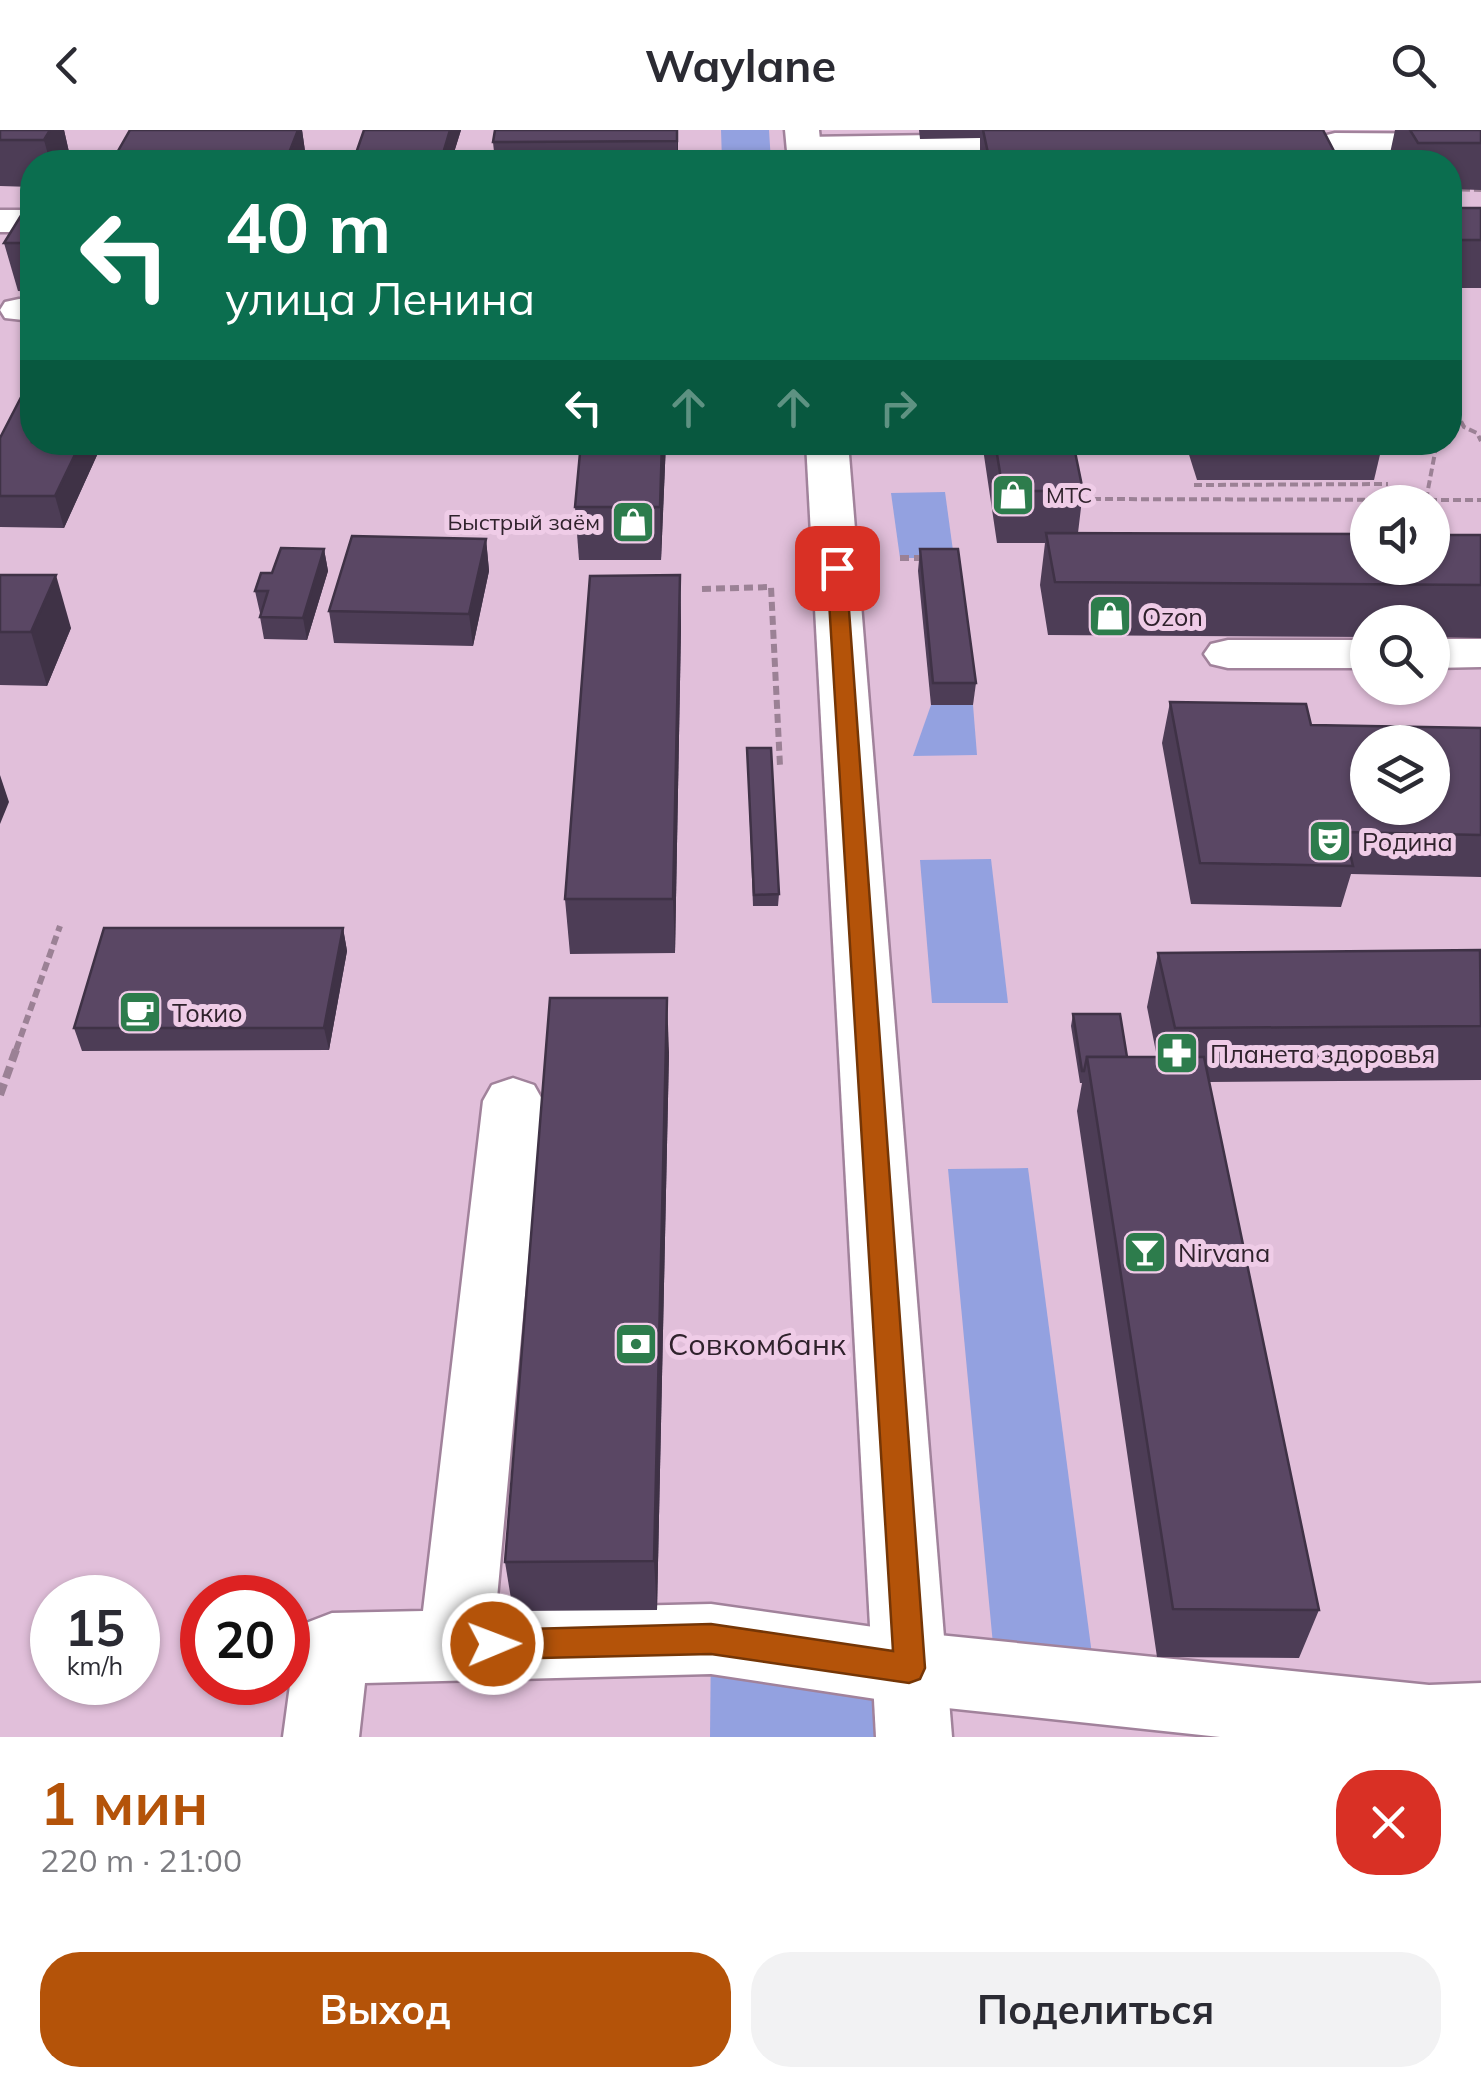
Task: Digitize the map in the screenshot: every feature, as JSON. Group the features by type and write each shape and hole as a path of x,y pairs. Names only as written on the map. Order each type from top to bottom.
{"main road":[{"path":"804,146 999,137 1040,144"},
{"path":"1295,144 1325,150"},
{"path":"1387,150 1481,144"},
{"path":"828,455 912,1702"},
{"path":"1450,654 1481,653"},
{"path":"1228,654 1350,654"},
{"path":"456,1646 513,1102"},
{"path":"321,1737 332,1648 711,1639 912,1702 1430,1722 1481,1720"}],"path":[{"path":"1462,423 1481,441"},
{"path":"1429,485 1435,455"},
{"path":"1194,484 1388,484"},
{"path":"1220,484 1224,500"},
{"path":"1081,499 1350,500"},
{"path":"1450,500 1481,500"},
{"path":"900,558 936,558"},
{"path":"702,589 771,588 780,766"},
{"path":"0,1096 60,926"}],"shaded area":[{"path":"721,130 769,130 770,150 722,150"},
{"path":"945,492 954,558 900,558 891,493"},
{"path":"931,705 973,705 977,755 913,756"},
{"path":"991,859 1008,1003 932,1003 920,860"},
{"path":"1028,1168 1096,1685 996,1676 948,1169"},
{"path":"711,1639 909,1668 914,1737 710,1737"}],"building":[{"path":"0,130 50,130 44,140 0,140"},
{"path":"130,130 298,130 290,150 119,150"},
{"path":"364,130 450,130 444,150 357,150"},
{"path":"495,130 677,130 677,141 493,142"},
{"path":"983,130 1323,130 1333,150 987,150"},
{"path":"1410,130 1481,130 1481,143 1418,143"},
{"path":"1462,208 1481,208 1481,240 1462,240"},
{"path":"20,217 20,243 4,243"},
{"path":"20,399 20,455 75,455 55,496 0,496 0,438"},
{"path":"580,455 662,455 660,507 575,507"},
{"path":"997,455 1076,455 1083,491 1003,491"},
{"path":"1046,533 1350,534 1350,584 1055,582"},
{"path":"1450,535 1481,535 1481,585 1450,585"},
{"path":"352,536 486,539 469,614 329,611"},
{"path":"281,548 324,549 303,618 260,617 268,591 255,591 261,573 272,573"},
{"path":"920,549 958,549 976,683 933,683"},
{"path":"0,575 56,575 31,632 0,632"},
{"path":"680,575 673,899 565,899 590,576"},
{"path":"1170,702 1306,704 1311,725 1350,726 1350,825 1450,825 1450,727 1481,728 1481,835 1345,832 1353,866 1200,863"},
{"path":"747,748 771,748 779,894 754,895"},
{"path":"104,928 343,928 324,1028 74,1028"},
{"path":"1480,950 1481,1026 1175,1028 1158,953"},
{"path":"550,998 667,998 654,1561 505,1562"},
{"path":"1073,1014 1120,1014 1127,1057 1087,1057 1082,1071"},
{"path":"1087,1057 1204,1057 1319,1610 1173,1609"}],"place":[{"name":"МТС","path":"1013,495"},
{"name":"Быстрый заём","path":"633,522"},
{"name":"Ozon","path":"1110,616"},
{"name":"Родина","path":"1330,841"},
{"name":"Токио","path":"140,1012"},
{"name":"Планета здоровья","path":"1177,1053"},
{"name":"Nirvana","path":"1145,1252"},
{"name":"Совкомбанк","path":"636,1344"}],"route":[{"path":"493,1644 711,1639 909,1668 837,568"}]}
